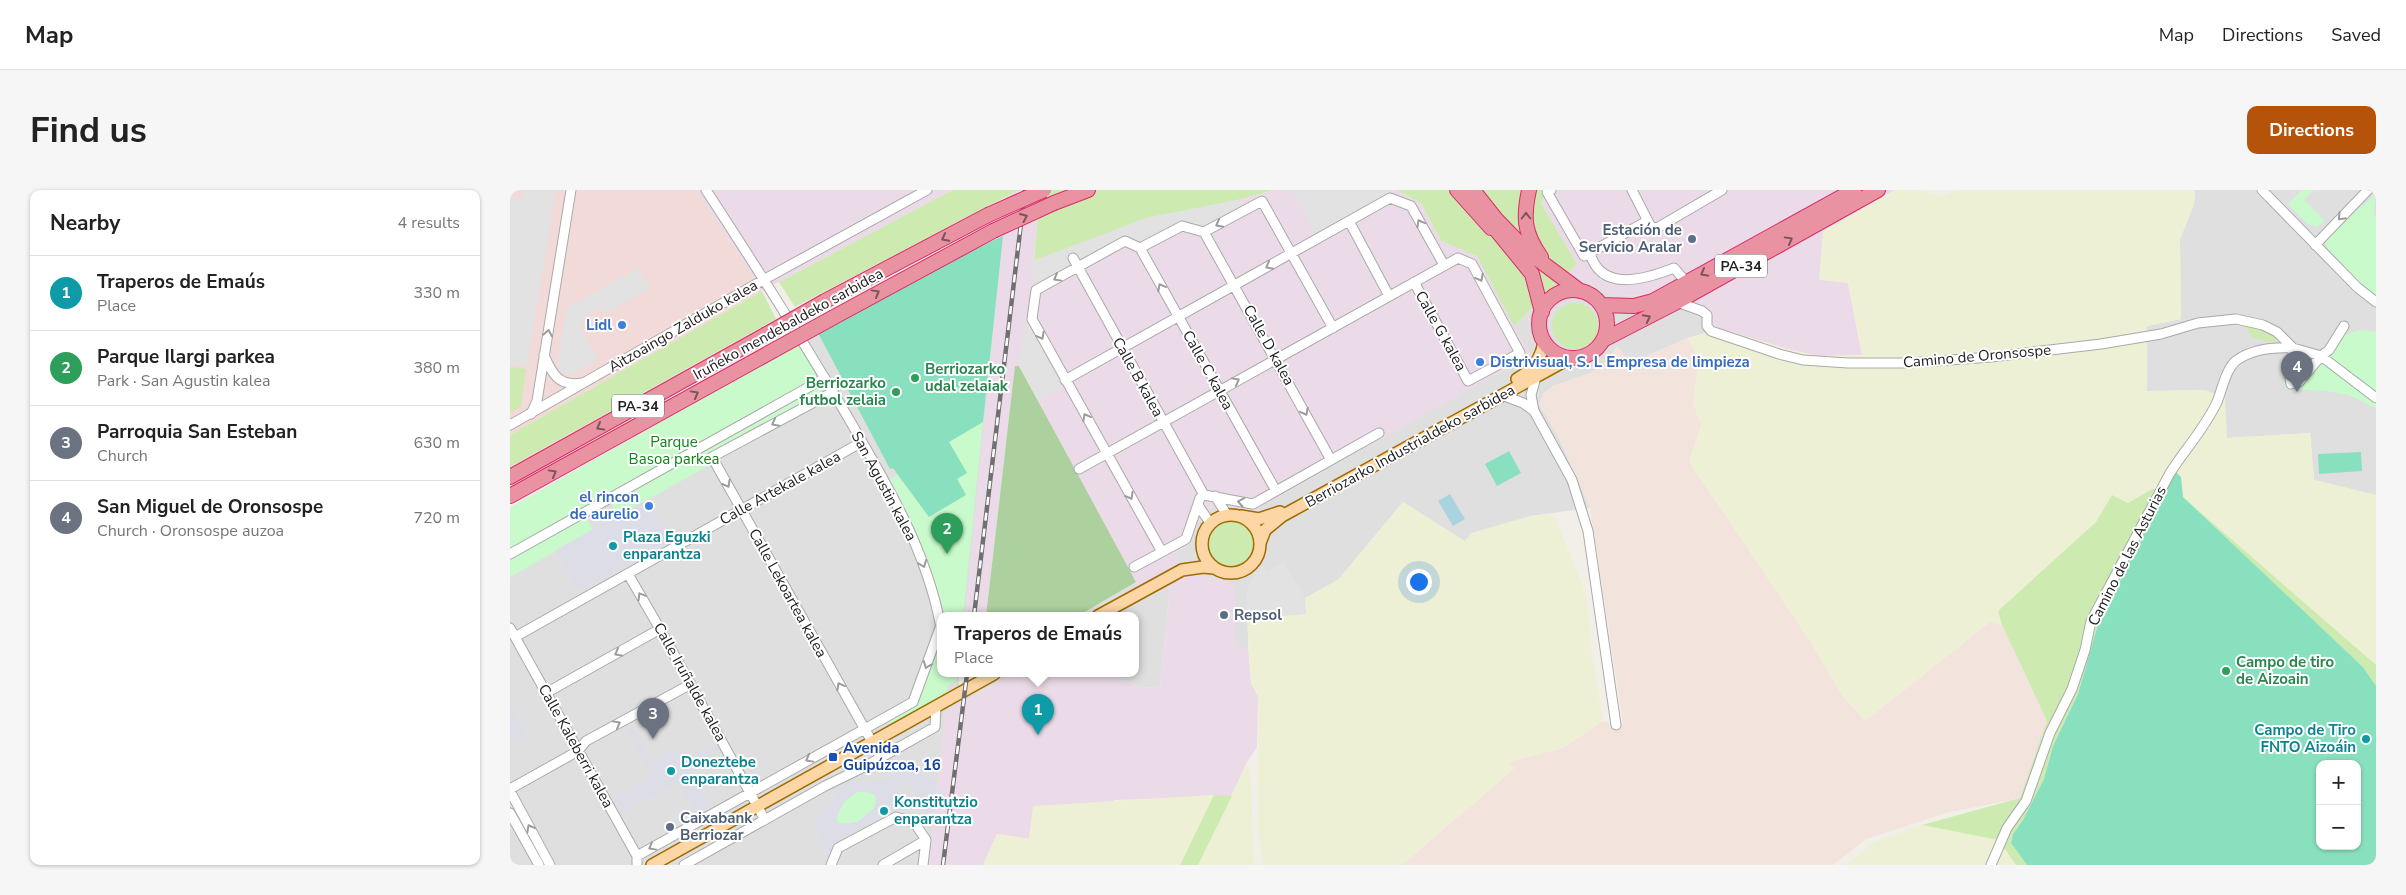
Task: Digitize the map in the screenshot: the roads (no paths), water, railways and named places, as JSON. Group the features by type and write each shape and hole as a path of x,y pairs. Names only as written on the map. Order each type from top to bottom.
{"highway":[{"name":"Iruñeko mendebaldeko sarbidea","path":"510,477 825,301 988,216 1044,190"},
{"name":"Iruñeko mendebaldeko sarbidea","path":"510,496 993,231 1054,203 1088,190"},
{"path":"1457,190 1532,274 1542,312"},
{"path":"1466,190 1500,237"},
{"name":"PA-34","path":"1473,190 1528,252 1550,270 1601,304 1634,306 1654,301 1854,190"},
{"path":"1529,190 1525,224 1531,243 1550,270"},
{"name":"PA-34","path":"1570,358 1590,354 1604,340 1677,302 1878,190"},
{"path":"1570,358 1553,351 1544,342 1540,323 1542,312 1548,302 1557,295 1568,291 1580,291"},
{"path":"1601,304 1607,322 1604,340"}],"main road":[{"name":"Berriozarko Industrialdeko sarbidea","path":"1241,516 1260,519 1275,515 1527,374 1535,365 1542,352 1544,342"},
{"name":"Berriozarko Industrialdeko sarbidea","path":"1260,543 1265,530 1282,516 1570,358"},
{"path":"1182,570 1202,567 1214,568 1231,574 1249,568 1255,561 1260,543 1255,527 1241,516 1227,515 1210,523 1203,536 1203,554 1214,568"},
{"path":"1105,612 1182,570 1195,558 1202,546"},
{"path":"652,865 665,862 685,846 989,677"}],"street":[{"path":"531,414 537,401 571,190"},
{"name":"Aitzoaingo Zalduko kalea","path":"510,425 765,280 706,190"},
{"path":"765,280 927,190"},
{"path":"1551,190 1548,192 1584,256 1646,222"},
{"path":"1632,190 1646,222 1651,228 1657,228 1722,190"},
{"path":"2315,244 2368,190"},
{"path":"2264,191 2358,288 2376,302"},
{"path":"1065,380 1390,198 1411,206 1444,266 1079,469"},
{"path":"1162,552 1032,319 1036,290 1076,262 1125,241 1140,248 1182,226 1204,232 1262,201 1333,328"},
{"path":"1349,222 1389,296"},
{"name":"Calle D kalea","path":"1204,232 1235,284 1331,460"},
{"name":"Calle C kalea","path":"1140,248 1276,491"},
{"path":"1590,253 1592,261 1600,271 1612,278 1639,280 1674,268 1687,283"},
{"name":"Calle G kalea","path":"1414,282 1468,381 1520,353 1472,264 1458,258 1444,266"},
{"name":"Calle B kalea","path":"1076,262 1204,495"},
{"name":"San Agustin kalea","path":"765,280 826,378 901,512 934,590 938,612"},
{"name":"Camino de Oronsospe","path":"1677,302 1702,311 1707,315 1708,330 1779,354 1803,360 1848,363 1909,362 2053,350 2161,334 2198,323 2236,319 2247,320 2277,332 2293,348"},
{"path":"2344,326 2329,350 2321,356 2299,382 2291,384 2289,372 2294,372 2293,348 2321,356 2376,398"},
{"name":"Camino de las Asturias","path":"1991,865 2008,828 2026,801 2050,733 2072,689 2079,670 2091,621 2170,473 2184,451 2203,429 2236,361 2267,349 2293,348"},
{"name":"Aitzoaingo Zalduko kalea","path":"544,355 551,372 560,381 568,384 588,382"},
{"path":"1536,377 1531,395 1534,411 1572,480 1584,516 1616,725"},
{"path":"510,554 826,378"},
{"name":"Calle Lekoartea kalea","path":"833,392 712,457 881,758"},
{"path":"1502,395 1523,403 1534,411"},
{"path":"1134,567 1186,538 1198,505 1204,495 1253,504 1379,433"},
{"name":"Calle Artekale kalea","path":"515,637 862,442"},
{"path":"1215,496 1227,515"},
{"path":"1198,505 1210,523"},
{"name":"Calle Iruñalde kalea","path":"628,574 691,684 765,820"},
{"name":"Calle Kaleberri kalea","path":"510,628 637,860"},
{"path":"546,693 660,629"},
{"path":"637,860 750,792 913,702 937,636"},
{"path":"550,865 510,790 578,751 586,741 691,684"},
{"path":"684,865 694,863 765,820 825,786 881,758 935,726 936,706"},
{"path":"510,814 539,865"},
{"path":"831,865 838,848 896,817 914,822 926,840 923,865"},
{"path":"883,865 926,840"},
{"path":"685,846 694,863"}],"water":[{"path":"1450,494 1465,519 1453,526 1438,501"}],"railway":[{"path":"974,612 1025,190"},
{"path":"943,865 967,677"}],"place":[{"name":"Estación de Servicio Aralar","path":"1692,239"},
{"name":"Lidl","path":"622,325"},
{"name":"Distrivisual, S. L Empresa de limpieza","path":"1480,362"},
{"name":"Berriozarko udal zelaiak","path":"915,378"},
{"name":"Berriozarko futbol zelaia","path":"896,392"},
{"name":"San Miguel de Oronsospe","path":"2297,392"},
{"name":"el rincon de aurelio","path":"649,506"},
{"name":"Plaza Eguzki enparantza","path":"613,546"},
{"name":"Parque Ilargi parkea","path":"947,554"},
{"name":"Repsol","path":"1224,615"},
{"name":"Campo de tiro de Aizoain","path":"2226,671"},
{"name":"Traperos de Emaús","path":"1038,735"},
{"name":"Parroquia San Esteban","path":"653,739"},
{"name":"Campo de Tiro FNTO Aizoáin","path":"2366,739"},
{"name":"Avenida Guipúzcoa, 16","path":"833,757"},
{"name":"Doneztebe enparantza","path":"671,771"},
{"name":"Konstitutzio enparantza","path":"884,811"},
{"name":"Caixabank Berriozar","path":"670,827"}],"park label":[{"name":"Parque Basoa parkea","path":"674,450"}]}
